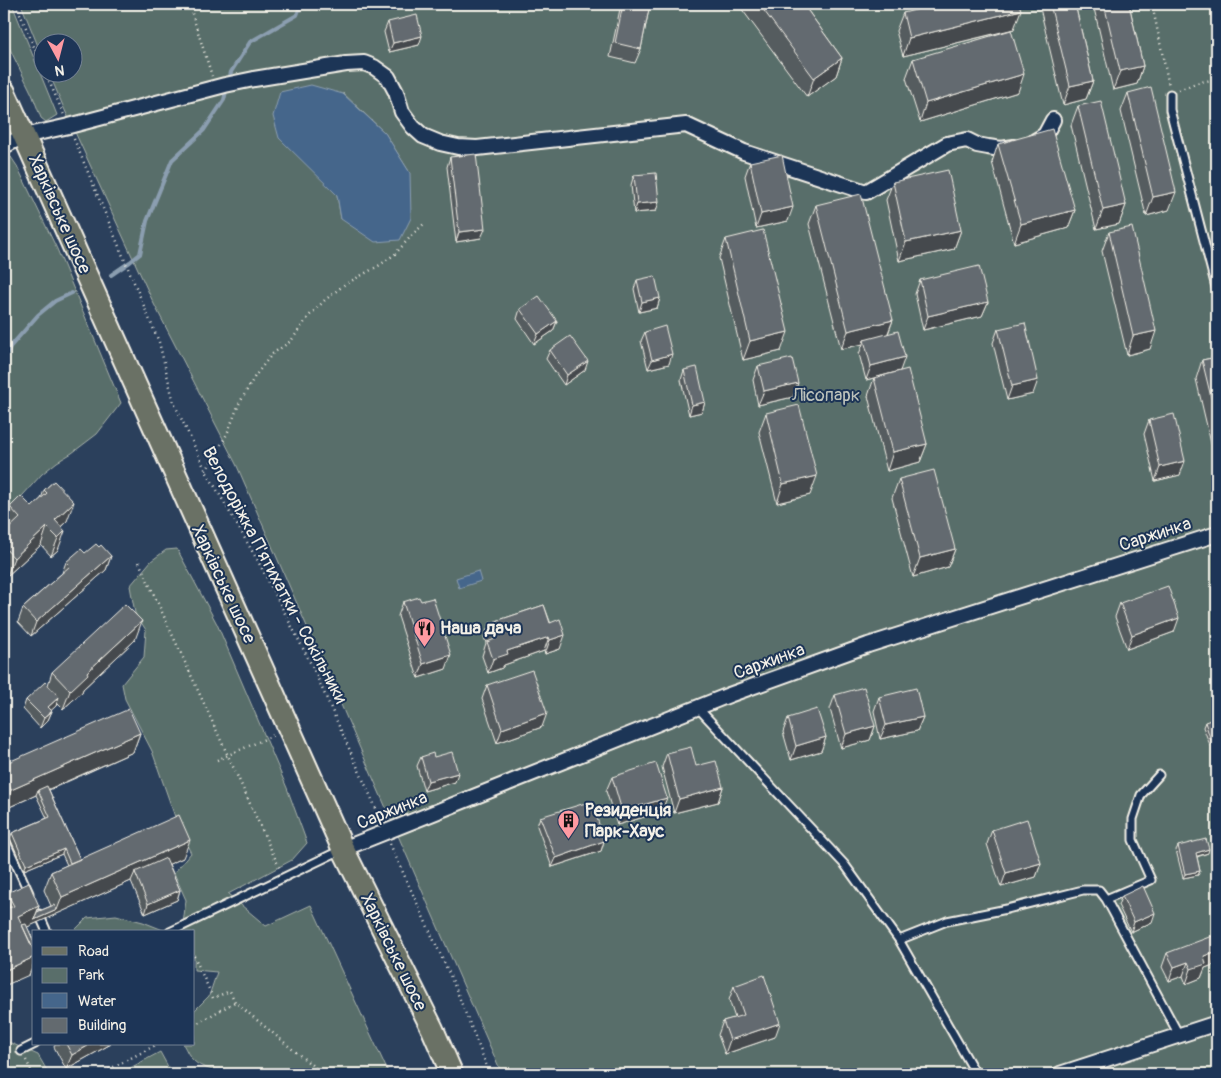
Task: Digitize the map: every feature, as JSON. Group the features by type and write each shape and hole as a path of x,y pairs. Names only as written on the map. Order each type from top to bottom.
{"main road":[{"name":"Харківське шосе","path":"4,91 343,849 432,1028 452,1074"}],"street":[{"path":"4,146 24,136 221,86 346,64 364,63 374,67 388,77 396,92 402,112 412,127 423,136 440,143 458,147 477,148 686,124 744,152 866,192 947,144 967,140 988,148 1001,150 1014,148 1030,143 1045,135 1053,120"},
{"name":"Саржинка","path":"343,849 728,695 868,644 1217,534"},
{"path":"1060,1074 1217,1023"}],"lane":[{"path":"1170,94 1170,110 1217,291"},
{"path":"698,708 845,865 899,940 976,1074"},
{"path":"1106,898 1151,880 1133,840 1133,819 1141,795 1159,774"},
{"path":"4,838 31,898"},
{"path":"174,930 343,849"},
{"path":"899,940 947,921 1007,909 1083,890 1099,890 1106,898 1179,1035"},
{"path":"35,906 46,930"},
{"path":"21,1052 32,1046"}],"path":[{"path":"16,4 32,42"},
{"path":"189,4 221,86"},
{"path":"1152,4 1170,94 1196,82 1217,79"},
{"name":"Велодоріжка П'ятихатки - Сокільники","path":"85,165 159,342 174,403 206,471 259,562 312,666 379,815 384,833 453,982 490,1074"},
{"path":"206,471 227,434 239,404 255,376 272,354 291,341 309,316 324,300 344,285 380,265 395,254 425,222"},
{"path":"139,562 284,877"},
{"path":"217,760 289,728"},
{"path":"195,958 213,998 230,991 235,1002 320,1074"},
{"path":"195,1024 235,1002"},
{"path":"100,1074 154,1046"},
{"path":"21,1052 33,1074"}],"green space":[{"path":"4,4 12,4 32,53 32,82 44,82 57,115 46,122 41,118 32,94 4,37"},
{"name":"Лісопарк","path":"21,4 1217,4 1217,1074 502,1074 237,466 154,304 53,82 82,82 82,32 32,32","holes":["343,93 385,133 410,173 341,219 337,195"]},
{"path":"11,157 57,249 121,403 97,434 42,474 4,516 4,161"},
{"path":"177,549 217,624 287,788 307,843 292,860 228,894 266,926 311,905 389,1074 245,1074 221,1072 201,1066 194,1061 184,1046 195,1046 195,1010 209,996 217,972 195,970 195,930 182,930 186,900 174,873 191,853 181,834 152,751 125,699 122,684 144,657 146,630 135,613 130,586 151,561 166,550"},
{"path":"116,915 143,922 163,930 75,930 87,918"},
{"path":"4,1040 38,1055 49,1074 4,1074"},
{"path":"160,1052 172,1074 119,1074"}],"water":[{"path":"311,85 343,94 385,133 410,173 411,218 400,240 375,242 341,219 337,195 279,138 273,116 280,92"},
{"path":"478,571 481,581 459,588 456,578"}],"building":[{"path":"623,4 650,4 641,49 615,43"},
{"path":"759,4 803,4 842,58 814,78"},
{"path":"940,4 1019,4 1021,10 909,38 903,13"},
{"path":"1050,4 1075,4 1093,81 1070,86"},
{"path":"1104,4 1129,4 1143,66 1120,71"},
{"path":"417,15 422,36 393,43 388,22"},
{"path":"1011,30 1024,74 926,103 913,59"},
{"path":"1151,87 1176,192 1153,197 1128,93"},
{"path":"1101,101 1126,205 1103,210 1078,106"},
{"path":"1052,129 1075,210 1021,224 998,144"},
{"path":"476,154 485,229 459,232 450,157"},
{"path":"782,155 793,207 761,214 750,162"},
{"path":"948,170 961,230 906,242 893,182"},
{"path":"656,173 659,202 637,204 634,175"},
{"path":"861,194 893,320 848,331 816,205"},
{"path":"1132,227 1156,331 1133,336 1109,232"},
{"path":"763,230 788,332 750,341 726,239"},
{"path":"979,266 988,302 928,316 920,280"},
{"path":"655,276 660,298 642,302 637,280"},
{"path":"539,296 557,321 538,334 520,309"},
{"path":"1025,323 1038,380 1012,386 998,329"},
{"path":"665,326 672,354 652,360 645,332"},
{"path":"898,331 905,357 871,366 864,340"},
{"path":"570,336 588,361 567,375 550,350"},
{"path":"1217,357 1217,422 1202,360"},
{"path":"792,358 798,383 764,391 758,366"},
{"path":"697,367 705,402 692,405 684,370"},
{"path":"908,369 927,444 893,452 874,378"},
{"path":"799,405 817,476 783,484 766,413"},
{"path":"1174,414 1185,461 1160,467 1149,420"},
{"path":"934,470 955,549 920,558 899,479"},
{"path":"54,481 74,502 55,520 65,531 58,538 47,527 14,558 4,547 4,533 20,518 10,507 21,496 32,507 47,493 44,490"},
{"path":"96,544 99,547 101,545 111,556 36,622 23,608 70,566 66,562 81,549 85,553"},
{"path":"1168,586 1179,618 1132,635 1120,603"},
{"path":"419,597 421,601 433,598 451,655 423,664 403,602"},
{"path":"125,604 142,621 87,672 88,674 70,691 52,672"},
{"path":"544,605 550,623 560,619 565,635 550,640 549,637 507,651 508,654 493,659 487,642 495,639 490,623"},
{"path":"532,670 547,713 502,729 487,685"},
{"path":"45,682 59,697 48,707 52,711 44,718 26,700"},
{"path":"864,687 875,726 846,734 835,695"},
{"path":"916,688 923,717 886,725 879,697"},
{"path":"129,709 140,733 11,790 4,773 4,764"},
{"path":"817,709 826,737 796,746 788,718"},
{"path":"1217,718 1217,739 1211,741 1205,722"},
{"path":"691,747 696,766 716,761 723,787 679,799 667,753"},
{"path":"452,752 458,773 428,781 421,757 433,753 434,757"},
{"path":"656,763 667,798 622,811 612,777"},
{"path":"47,786 80,859 70,863 64,849 26,865 12,833 50,817 38,790"},
{"name":"Резиденція Парк-Хаус","path":"592,801 604,841 556,858 540,817"},
{"path":"179,815 190,840 62,897 51,872"},
{"path":"1027,819 1041,863 1006,873 992,830"},
{"path":"1206,839 1209,849 1196,853 1200,871 1185,874 1178,846"},
{"path":"166,858 180,890 148,904 135,872"},
{"path":"29,883 39,906 18,916 32,947 32,958 4,971 4,910 14,906 7,893"},
{"path":"1143,886 1155,913 1134,922 1122,896"},
{"path":"4,893 10,907 4,910"},
{"path":"54,905 57,910 34,920 37,912"},
{"path":"26,924 32,938 32,947 22,925"},
{"path":"1212,936 1217,951 1204,956 1206,964 1191,969 1188,962 1174,967 1167,953"},
{"path":"764,975 780,1023 730,1040 723,1021 744,1015 734,986"},
{"path":"67,1046 88,1046 72,1055"}],"waterway":[{"path":"229,80 231,72 250,42 297,15 301,4"},
{"path":"111,275 140,254 147,221 172,160 204,130 224,100 227,87"},
{"path":"4,361 10,347 38,315 55,301 72,293"}],"place":[{"name":"Наша дача","path":"424,647"},
{"name":"Резиденція Парк-Хаус","path":"569,839"}]}
